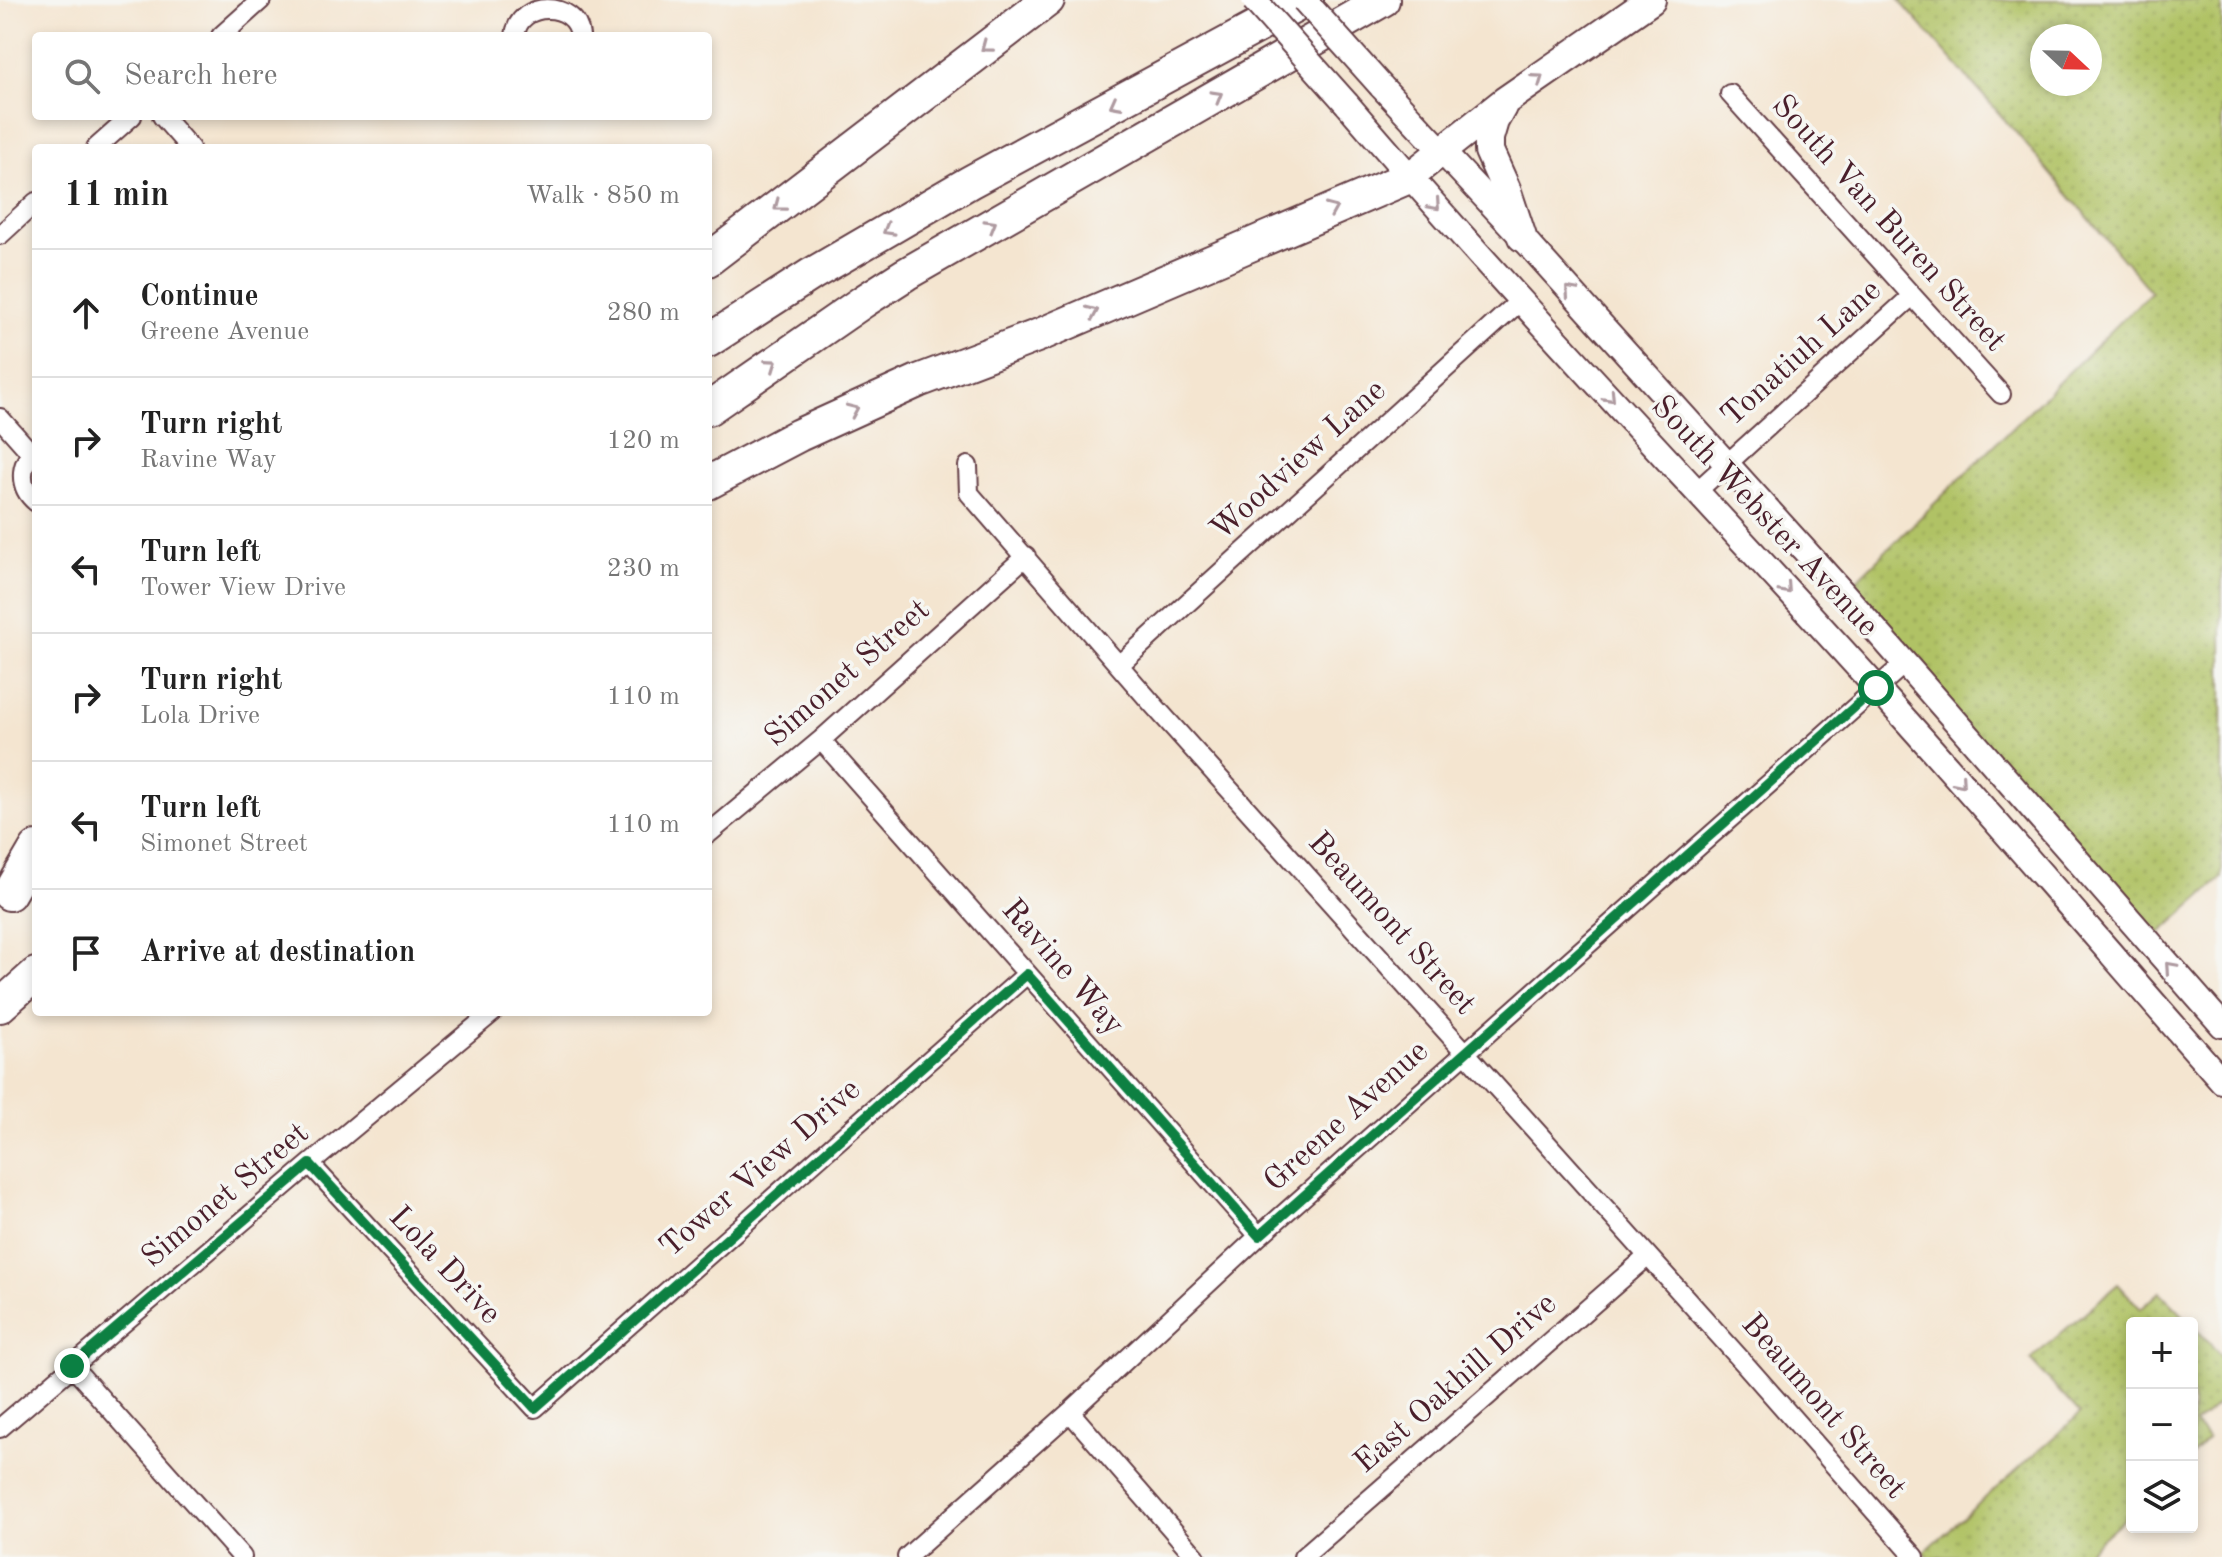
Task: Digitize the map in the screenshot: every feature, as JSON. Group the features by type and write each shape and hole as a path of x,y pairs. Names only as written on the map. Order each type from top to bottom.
{"highway":[{"path":"712,257 1048,0"},
{"path":"712,338 812,274 970,182 1305,0"},
{"path":"712,406 906,274 1383,0"},
{"path":"712,481 799,435 918,381 1042,334 1409,177"},
{"path":"4,898 32,854"},
{"path":"4,898 32,874"},
{"path":"0,1006 32,978"}],"main road":[{"name":"South Webster Avenue","path":"1254,0 1520,301 1876,688 2222,1081"},
{"name":"South Webster Avenue","path":"1305,0 1726,463 2222,1025"},
{"path":"1409,177 1505,101 1651,0"},
{"path":"1505,101 1494,121 1489,151 1522,237"}],"street":[{"path":"225,32 261,0"},
{"path":"515,32 527,3 548,1 568,8 575,16 580,32"},
{"name":"South Van Buren Street","path":"1730,94 2001,394"},
{"path":"100,144 128,120"},
{"path":"166,120 186,144"},
{"path":"0,235 32,206"},
{"name":"Tonatiuh Lane","path":"1697,491 1912,296"},
{"name":"Woodview Lane","path":"1119,665 1520,301"},
{"path":"0,418 32,450"},
{"path":"32,455 22,471 26,490 32,497"},
{"name":"Beaumont Street","path":"968,466 969,493 1915,1557"},
{"name":"Simonet Street","path":"712,831 821,740 1026,556"},
{"name":"Greene Avenue","path":"907,1557 1070,1412 1259,1236 1904,664"},
{"name":"Ravine Way","path":"821,740 1259,1236"},
{"name":"Tower View Drive","path":"535,1408 1027,974"},
{"name":"Simonet Street","path":"0,1428 488,1016"},
{"name":"Lola Drive","path":"310,1164 535,1408"},
{"name":"East Oakhill Drive","path":"1303,1557 1648,1256"},
{"path":"72,1366 242,1557"},
{"path":"1070,1412 1196,1557"}],"green space":[{"path":"1899,0 2222,0 2222,878 2149,943 1849,587 2151,292"},
{"path":"2118,1284 2141,1309 2160,1292 2185,1317 2126,1317 2126,1517 2081,1557 1929,1557 1924,1552 2080,1414 2030,1360"},
{"path":"2198,1331 2222,1357 2222,1400 2198,1421"},
{"path":"2198,1427 2208,1439 2198,1449"}],"route":[{"path":"72,1366 310,1164 535,1408 1027,974 1259,1236 1876,688"}]}
